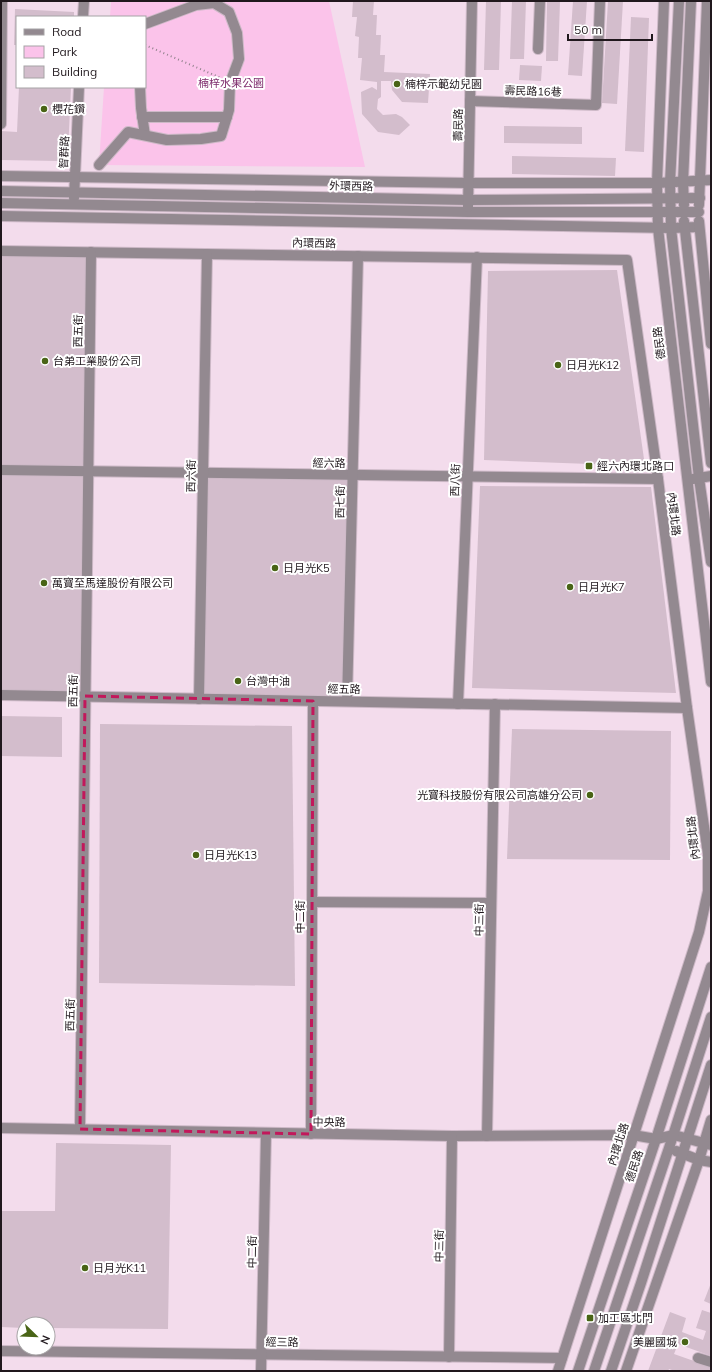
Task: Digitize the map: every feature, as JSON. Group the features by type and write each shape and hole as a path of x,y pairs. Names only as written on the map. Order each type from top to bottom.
{"street":[{"path":"1,124 2,1"},
{"path":"83,16 84,1"},
{"name":"壽民路","path":"468,225 472,1"},
{"path":"538,49 540,1"},
{"name":"壽民路16巷","path":"470,101 596,105 600,1"},
{"name":"德民路","path":"664,1 657,183 658,228 687,480 707,618 711,682"},
{"path":"679,1 670,183 671,228 699,478 711,562"},
{"path":"692,1 683,182 684,227 707,392 711,463"},
{"path":"707,1 699,227 711,344"},
{"path":"99,165 128,132 167,140 202,139 222,136 229,110 230,83 239,59 237,33 229,12 214,3 196,5 146,24"},
{"name":"智群路","path":"73,218 79,88"},
{"path":"140,88 145,135"},
{"path":"142,117 227,117"},
{"name":"外環西路","path":"1,176 468,183 670,183 711,180"},
{"name":"外環西路","path":"1,191 468,200 700,198"},
{"path":"1,203 468,212 699,212"},
{"path":"1,216 658,228 699,227"},
{"name":"內環西路","path":"1,251 627,260"},
{"name":"西五街","path":"80,1129 91,252"},
{"name":"西六街","path":"199,699 207,254"},
{"name":"西七街","path":"347,701 358,256"},
{"name":"西八街","path":"458,704 477,258"},
{"name":"內環北路","path":"558,1371 699,932 708,892 708,854 627,260"},
{"path":"678,397 707,392"},
{"name":"經六路","path":"1,470 658,480"},
{"path":"687,480 711,476"},
{"name":"經五路","path":"1,695 687,708"},
{"name":"中二街","path":"312,1134 313,701"},
{"name":"中三街","path":"487,1136 495,704"},
{"path":"312,902 491,903"},
{"name":"德民路","path":"578,1371 656,1139 711,967"},
{"path":"594,1371 674,1135 711,1017"},
{"path":"611,1371 711,1065"},
{"path":"626,1371 699,1160 708,1144 711,1120"},
{"name":"中央路","path":"1,1128 452,1136 633,1135 656,1139"},
{"name":"中二街","path":"261,1371 266,1133"},
{"path":"656,1139 674,1135 708,1144"},
{"name":"中三街","path":"449,1356 452,1136"},
{"path":"656,1139 669,1148 683,1154 699,1160 711,1162"},
{"name":"經三路","path":"1,1350 562,1358"},
{"path":"698,1358 711,1362"}],"path":[{"path":"146,45 230,83"}],"highlighted area":[{"path":"85,696 313,701 311,1134 80,1129"}],"green space":[{"name":"楠梓水果公園","path":"111,1 329,1 365,167 99,165 104,88 146,88 146,16 110,16"}],"building":[{"path":"353,1 374,1 373,15 377,15 376,35 381,35 380,55 385,55 384,72 430,74 428,103 402,102 392,90 391,81 381,81 381,97 378,99 377,109 383,115 396,114 402,117 410,125 399,135 378,132 362,114 361,92 372,87 377,90 377,82 360,80 362,58 358,58 359,37 355,36 357,17 352,17"},
{"path":"486,1 501,1 499,70 484,70"},
{"path":"512,1 526,1 524,59 510,59"},
{"path":"547,1 560,1 558,61 546,61"},
{"path":"573,1 587,1 582,76 568,75"},
{"path":"608,1 623,1 617,104 602,103"},
{"path":"15,9 74,12 74,16 16,16 16,45 14,45"},
{"path":"631,17 649,18 644,152 625,151"},
{"path":"520,65 542,66 541,81 519,80"},
{"name":"櫻花鑽","path":"19,88 71,88 68,153 65,159 60,161 1,160 1,131 17,132"},
{"path":"504,126 582,127 582,144 504,143"},
{"path":"512,156 616,158 615,176 512,174"},
{"path":"1,251 91,252 85,696 1,695"},
{"name":"日月光K12","path":"617,270 645,466 484,460 488,271"},
{"name":"日月光K5","path":"203,473 352,475 347,701 199,699"},
{"name":"日月光K7","path":"480,486 651,487 676,693 472,688"},
{"path":"1,716 62,717 62,757 1,756"},
{"name":"日月光K13","path":"100,724 292,726 295,986 99,983"},
{"name":"光寶科技股份有限公司高雄分公司","path":"512,729 671,731 670,860 507,859"},
{"name":"日月光K11","path":"56,1143 171,1145 168,1329 56,1328 56,1316 16,1316 16,1328 1,1327 1,1211 55,1211"},
{"path":"711,1283 711,1304 704,1301"},
{"name":"美麗國城","path":"702,1310 711,1313 711,1356 678,1344 674,1354 711,1367 711,1371 675,1371 669,1369 668,1371 648,1371 670,1312 686,1318 682,1332 703,1340 706,1331 696,1328"}],"place":[{"name":"楠梓示範幼兒園","path":"397,84"},
{"name":"櫻花鑽","path":"44,109"},
{"name":"台弟工業股份公司","path":"45,361"},
{"name":"日月光K12","path":"558,365"},
{"name":"經六內環北路口","path":"589,466"},
{"name":"日月光K5","path":"275,568"},
{"name":"萬寶至馬達股份有限公司","path":"44,583"},
{"name":"日月光K7","path":"570,587"},
{"name":"台灣中油","path":"238,681"},
{"name":"光寶科技股份有限公司高雄分公司","path":"590,795"},
{"name":"日月光K13","path":"196,855"},
{"name":"日月光K11","path":"85,1268"},
{"name":"加工區北門","path":"590,1318"},
{"name":"美麗國城","path":"685,1342"}]}
